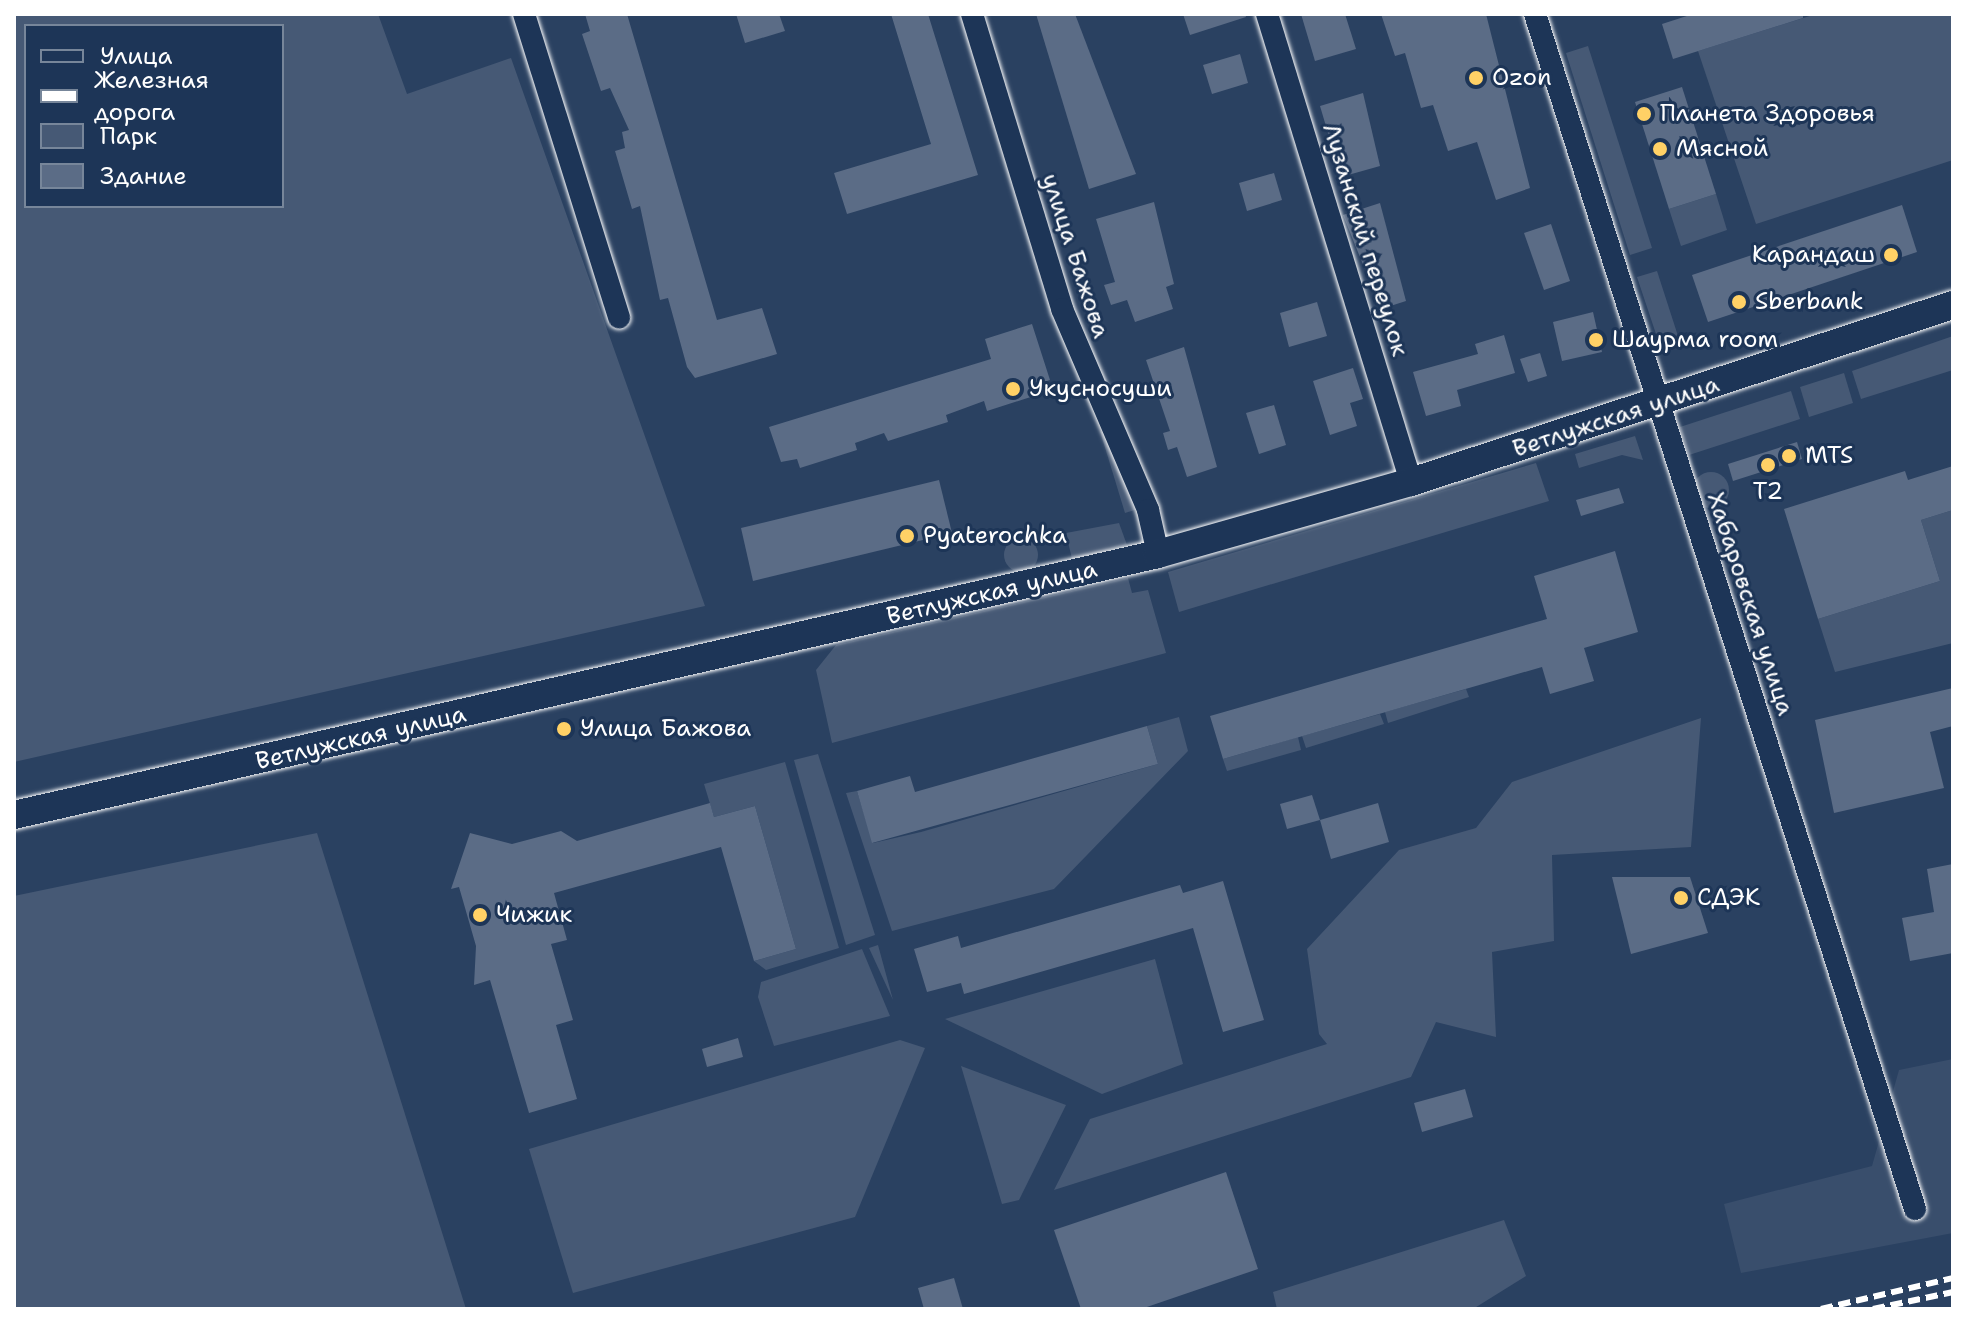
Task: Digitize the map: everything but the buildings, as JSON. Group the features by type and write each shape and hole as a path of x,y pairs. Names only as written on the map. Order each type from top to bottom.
{"main road":[{"name":"Ветлужская улица","path":"14,815 1158,554 1411,482 1953,305"}],"street":[{"path":"524,14 619,318"},
{"name":"улица Бажова","path":"972,14 1062,309 1148,510 1158,554"},
{"name":"Лузанский переулок","path":"1267,14 1411,482"},
{"name":"Хабаровская улица","path":"1535,14 1915,1209"}],"shaded area":[{"path":"1953,1059 1953,1233 1741,1273 1724,1204 1872,1166 1899,1070"}],"green space":[{"path":"14,14 378,14 407,94 511,58 705,606 14,762"},
{"path":"1816,14 1953,14 1953,160 1756,224 1698,51"},
{"path":"1588,46 1652,248 1630,255 1566,53"},
{"path":"1716,194 1727,230 1681,246 1669,209"},
{"path":"1657,271 1678,336 1659,343 1637,277"},
{"path":"1953,336 1953,370 1861,399 1852,371"},
{"path":"1844,373 1853,403 1809,417 1800,387"},
{"path":"1791,391 1800,419 1689,455 1680,427"},
{"path":"1100,431 1107,435 1141,508 1125,513"},
{"path":"1635,436 1643,460 1622,455 1579,468 1575,454"},
{"path":"1536,463 1549,501 1179,612 1168,572"},
{"path":"1711,472 1724,477 1729,490 1724,503 1711,508 1698,503 1693,490 1698,477"},
{"path":"1953,510 1953,643 1835,672 1818,619 1940,581 1921,520"},
{"path":"1119,523 1127,545 1072,559 1066,533"},
{"path":"1021,538 1033,543 1038,555 1033,567 1021,572 1009,567 1004,555 1009,543"},
{"path":"1128,578 1132,593 1148,590 1166,653 832,743 816,670 836,645"},
{"path":"1466,689 1469,697 1388,723 1385,712"},
{"path":"1380,714 1384,724 1306,748 1302,736"},
{"path":"1179,717 1188,751 1054,889 892,931 846,793 857,791 873,843 1158,764 1147,726"},
{"path":"1701,718 1691,847 1552,855 1554,941 1492,952 1496,1037 1436,1022 1411,1077 1054,1190 1090,1119 1327,1044 1319,1034 1307,949 1399,850 1476,828 1512,782"},
{"path":"1298,737 1301,750 1227,771 1223,759"},
{"path":"818,754 875,935 846,945 794,760"},
{"path":"785,762 839,948 766,970 754,961 796,949 755,806 714,817 704,784"},
{"path":"317,833 466,1309 14,1309 14,896"},
{"path":"878,945 893,1000 869,948"},
{"path":"862,949 890,1016 774,1046 758,997 761,982"},
{"path":"1155,959 1183,1064 1102,1094 945,1019"},
{"path":"900,1040 925,1048 855,1217 573,1293 529,1149"},
{"path":"961,1066 1066,1105 1019,1200 1002,1204"},
{"path":"1504,1220 1526,1276 1473,1309 1277,1309 1273,1292"}],"railway":[{"path":"1821,1309 1953,1278"},
{"path":"1873,1309 1953,1292"}],"place":[{"name":"Ozon","path":"1476,78"},
{"name":"Планета Здоровья","path":"1644,114"},
{"name":"Мясной","path":"1660,149"},
{"name":"Карандаш","path":"1891,255"},
{"name":"Sberbank","path":"1739,302"},
{"name":"Шаурма room","path":"1596,340"},
{"name":"Укусносуши","path":"1013,389"},
{"name":"MTS","path":"1789,456"},
{"name":"T2","path":"1768,465"},
{"name":"Pyaterochka","path":"907,536"},
{"name":"Улица Бажова","path":"564,729"},
{"name":"СДЭК","path":"1681,898"},
{"name":"Чижик","path":"480,915"}]}
